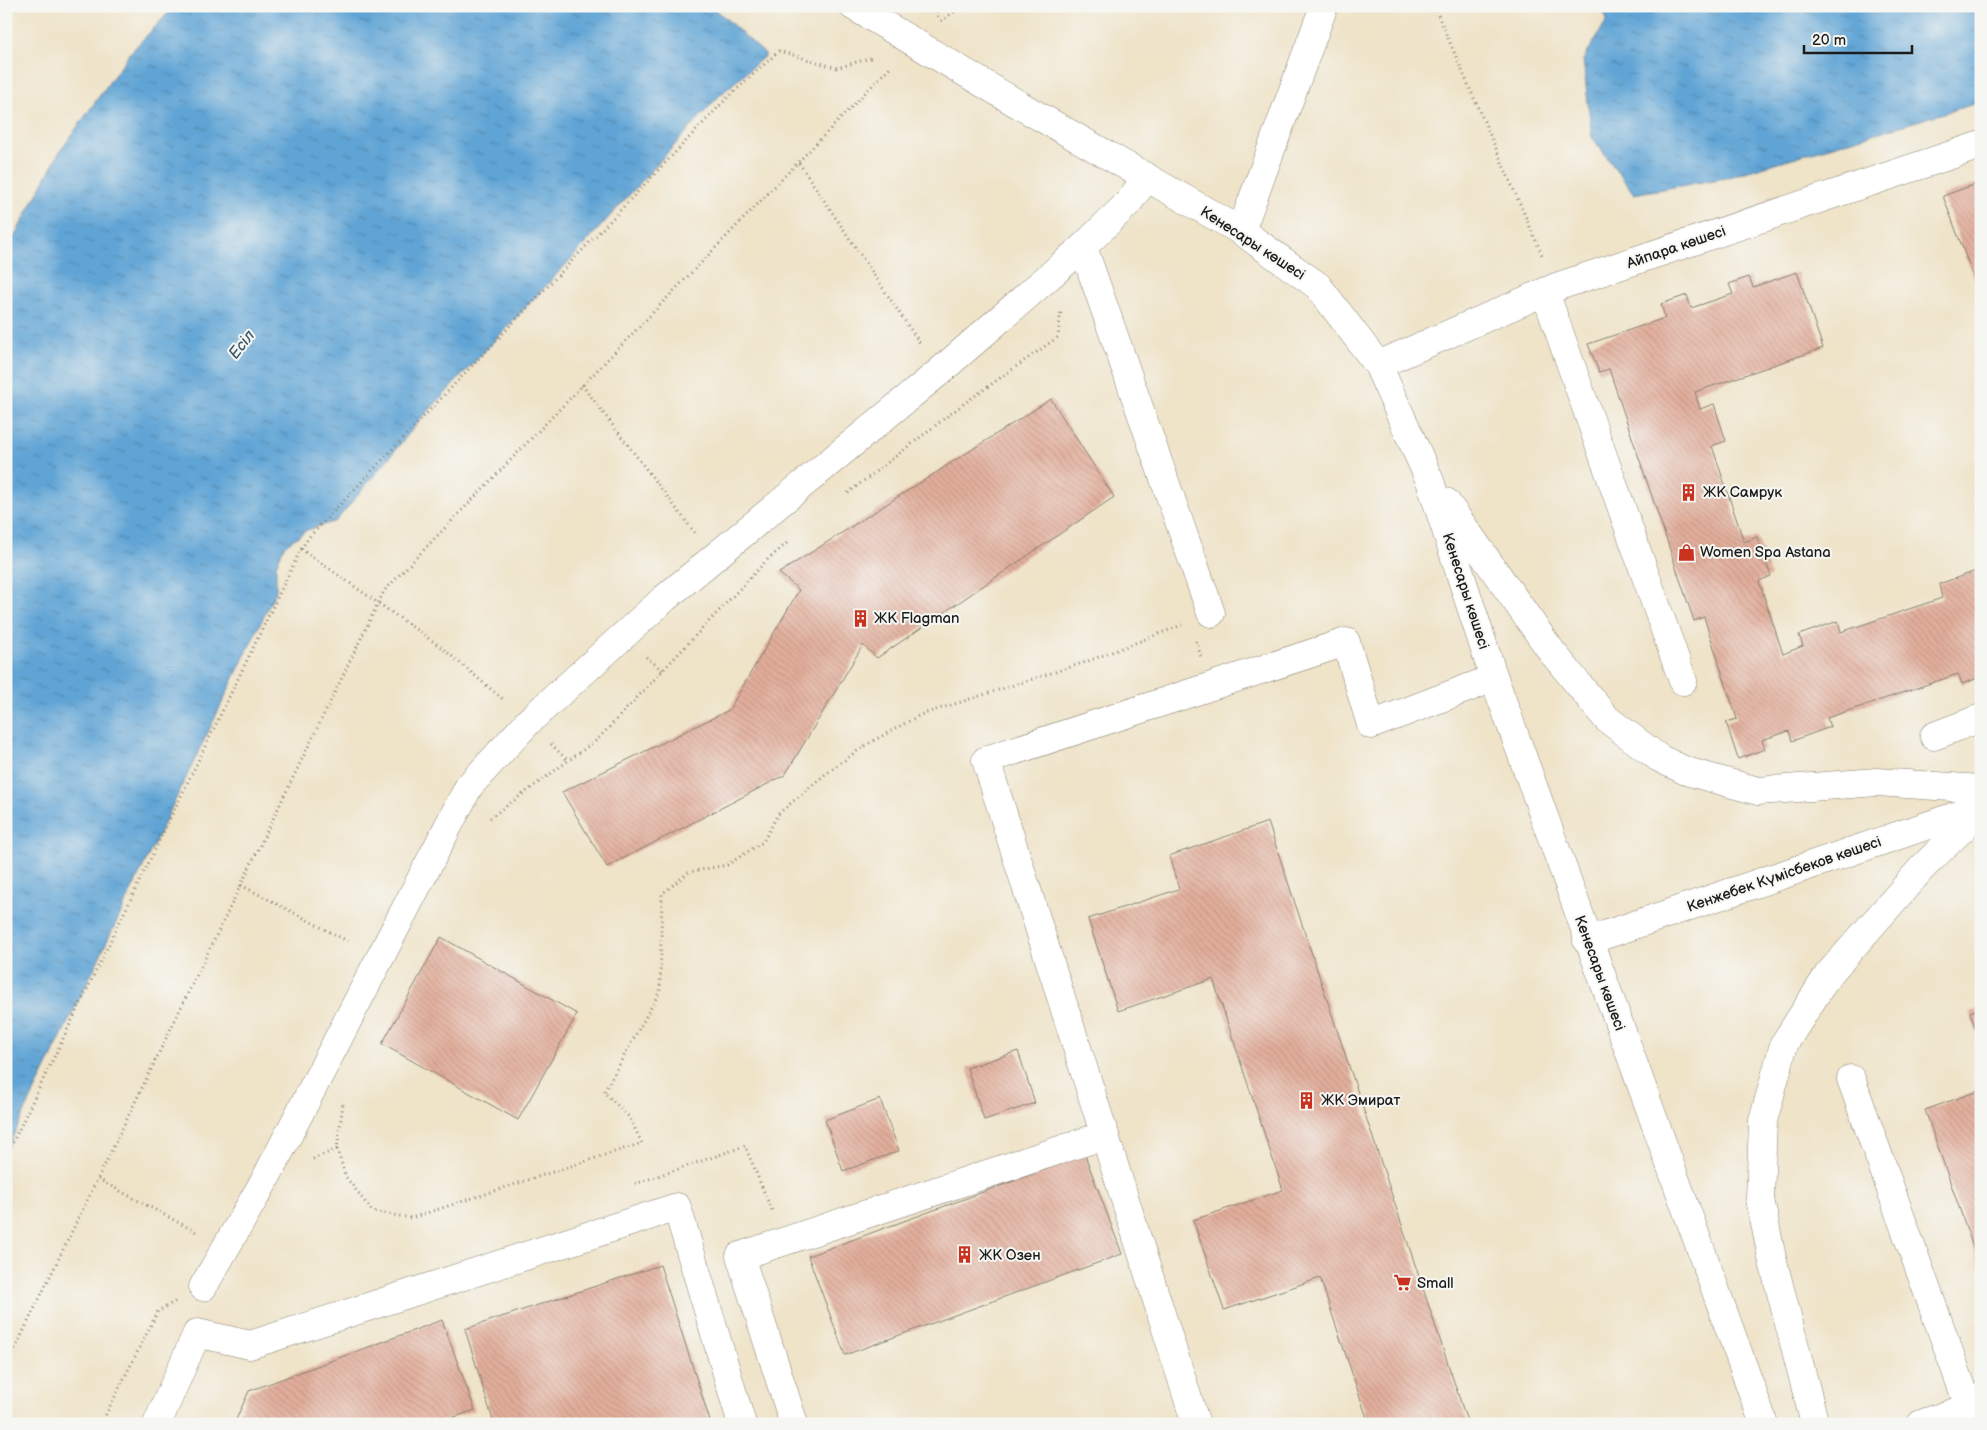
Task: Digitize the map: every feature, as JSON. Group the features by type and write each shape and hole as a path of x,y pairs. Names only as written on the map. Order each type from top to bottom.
{"street":[{"name":"Кенесары көшесі","path":"853,6 912,42 1241,231 1318,286 1378,366 1430,481 1494,678 1587,940 1706,1259 1764,1424"},
{"path":"1241,231 1324,6"},
{"name":"Айпара көшесі","path":"1378,366 1551,290 1981,145"},
{"path":"202,1287 266,1178 469,786 529,722 665,598 939,372 1083,247 1128,203 1147,177"},
{"path":"1083,247 1211,613"},
{"path":"1551,290 1683,681"},
{"path":"1430,481 1552,652 1601,712 1607,719 1658,758 1686,772 1758,791 1877,782 1981,789"},
{"path":"1196,1424 986,760 1346,642 1371,725 1494,678"},
{"path":"1934,736 1981,718"},
{"path":"1815,1424 1772,1258 1760,1200 1763,1121 1784,1044 1828,975 1922,868 1981,809"},
{"name":"Кенжебек Күмісбеков көшесі","path":"1587,940 1981,809"},
{"path":"1851,1079 1975,1405 1921,1424"},
{"path":"794,1424 740,1256 1105,1135"},
{"path":"157,1424 197,1333 250,1345 677,1207 742,1424"}],"path":[{"path":"936,6 940,22"},
{"path":"6,1367 384,591 883,76 912,42 963,6"},
{"path":"1434,6 1551,290"},
{"path":"6,1156 279,598 301,549 316,530 727,98 779,51 837,68 874,56"},
{"path":"799,163 962,406"},
{"path":"845,495 962,406 1058,337 1062,303"},
{"path":"582,385 740,590"},
{"path":"484,823 598,739 765,562 793,538"},
{"path":"301,549 441,647"},
{"path":"344,1099 337,1149 346,1177 372,1211 411,1218 642,1143 628,1117 604,1092 660,991 662,894 689,872 728,864 763,842 778,814 828,772 864,746 920,715 1083,663 1211,613"},
{"path":"241,885 380,958"},
{"path":"266,1178 337,1149"},
{"path":"98,1179 226,1248"},
{"path":"101,1424 158,1311 202,1287"}],"water":[{"name":"Есіл","path":"175,6 712,6 766,55 719,96 572,258 422,418 336,521 307,530 284,546 276,566 276,591 6,1151 6,252 59,153 130,53"},
{"path":"1601,6 1981,6 1981,102 1725,178 1634,194 1592,137 1583,60 1607,20"}],"building":[{"path":"1981,182 1981,297 1943,196"},
{"name":"ЖК Самрук","path":"1797,272 1823,348 1695,392 1700,409 1714,404 1726,441 1712,446 1744,542 1757,537 1771,576 1759,581 1783,654 1803,646 1799,635 1838,621 1841,632 1942,598 1939,584 1976,571 1981,581 1981,677 1962,684 1958,674 1827,718 1830,727 1792,741 1789,731 1762,740 1765,749 1738,759 1726,722 1737,719 1704,617 1694,621 1609,369 1599,372 1588,344 1665,318 1661,304 1687,295 1691,308 1733,294 1729,284 1749,277 1753,287"},
{"name":"ЖК Flagman","path":"1051,399 1114,497 877,658 863,645 785,775 607,867 562,792 729,710 799,590 779,573"},
{"name":"ЖК Эмират","path":"1268,822 1468,1424 1369,1424 1320,1278 1224,1310 1193,1220 1283,1190 1213,979 1118,1011 1088,919 1179,889 1169,856"},
{"path":"441,937 577,1014 518,1120 382,1044"},
{"path":"1981,1008 1981,1042 1980,1042 1970,1012"},
{"path":"1018,1051 1035,1103 984,1120 967,1068"},
{"path":"1981,1090 1981,1267 1980,1267 1925,1110"},
{"path":"880,1099 899,1151 843,1171 825,1120"},
{"name":"ЖК Озен","path":"1085,1155 1122,1254 845,1355 808,1256"},
{"path":"660,1265 711,1424 494,1424 465,1329"},
{"path":"442,1320 475,1410 435,1424 234,1424 249,1391"}],"place":[{"name":"ЖК Самрук","path":"1689,492"},
{"name":"Women Spa Astana","path":"1686,552"},
{"name":"ЖК Flagman","path":"860,618"},
{"name":"ЖК Эмират","path":"1307,1100"},
{"name":"ЖК Озен","path":"965,1255"},
{"name":"Small","path":"1403,1283"}]}
